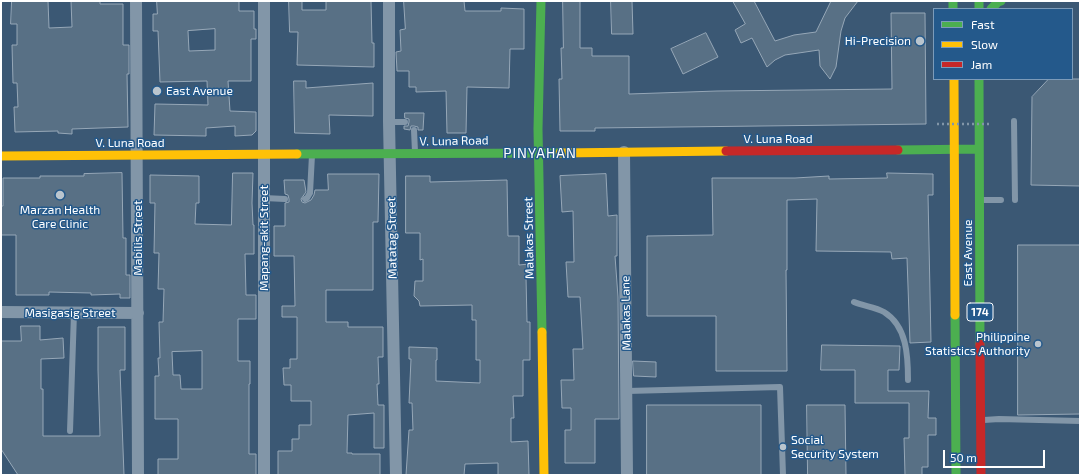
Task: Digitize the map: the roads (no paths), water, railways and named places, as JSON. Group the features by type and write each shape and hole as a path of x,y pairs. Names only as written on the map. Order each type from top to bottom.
{"main road":[{"name":"Malakas Street","path":"541,1 538,129 544,475"},
{"path":"992,8 1001,1"},
{"name":"East Avenue","path":"954,80 956,475"},
{"name":"East Avenue","path":"979,80 981,475"},
{"name":"V. Luna Road","path":"1,156 979,149"}],"street":[{"name":"Mabilis Street","path":"136,1 138,155 138,475"},
{"name":"Mapang-akit Street","path":"264,1 264,475"},
{"name":"Matatag Street","path":"388,1 396,475"},
{"name":"Malakas Lane","path":"624,152 629,391 627,475"},
{"name":"Masigasig Street","path":"1,312 138,313"}],"lane":[{"path":"1014,121 1015,200"},
{"path":"389,122 405,122"},
{"path":"414,130 416,154"},
{"path":"304,199 307,198 310,193 312,154"},
{"path":"264,198 285,199"},
{"path":"980,200 1001,200"},
{"path":"854,302 883,312 894,320 901,330 908,359 908,380"},
{"path":"70,431 74,313"},
{"path":"629,391 780,387 783,475"},
{"path":"980,421 999,419 1080,421"}],"place":[{"name":"Hi-Precision","path":"920,41"},
{"name":"East Avenue","path":"157,91"},
{"name":"Marzan Health Care Clinic","path":"60,195"},
{"name":"Philippine Statistics Authority","path":"1038,344"},
{"name":"Social Security System","path":"783,447"}],"district":[{"name":"PINYAHAN","path":"540,153"}]}
